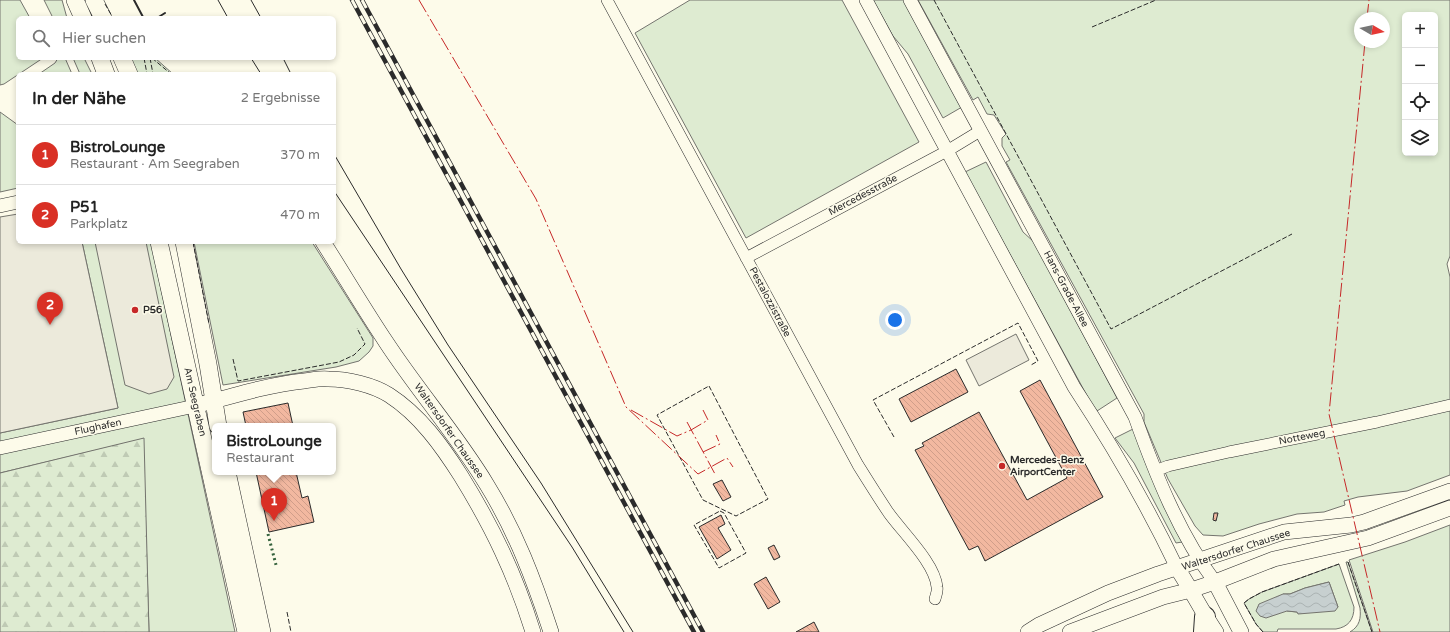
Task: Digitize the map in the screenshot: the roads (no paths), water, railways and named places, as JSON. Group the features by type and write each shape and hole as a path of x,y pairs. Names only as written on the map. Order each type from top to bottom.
{"main road":[{"path":"75,0 82,16"},
{"path":"94,0 102,16"},
{"path":"101,60 105,72"},
{"path":"123,60 128,72"},
{"name":"Am Seegraben","path":"159,244 246,632"},
{"name":"Am Seegraben","path":"184,244 218,423"},
{"name":"Waltersdorfer Chaussee","path":"324,244 386,343 465,451 487,485 521,549 535,583 551,632"},
{"name":"Waltersdorfer Chaussee","path":"196,406 258,388 328,378 371,387 390,396 407,408 422,422 451,460 473,496 504,551 524,602 533,632"},
{"path":"229,475 262,632"},
{"name":"Waltersdorfer Chaussee","path":"1028,632 1045,622 1108,593 1177,568 1284,532 1351,525 1364,522 1450,490"},
{"name":"Waltersdorfer Chaussee","path":"1070,632 1163,597 1215,582 1274,559 1368,538 1450,508"},
{"path":"1177,568 1191,590 1208,627"},
{"path":"1215,582 1241,632"}],"street":[{"name":"Pestalozzistraße","path":"607,0 858,465 889,513 918,549 932,572 937,587 935,599"},
{"path":"866,0 1074,387 1124,467 1177,568"},
{"name":"Hans-Grade-Allee","path":"910,0 1135,417 1155,471 1190,544 1215,582"},
{"name":"Mercedesstraße","path":"746,258 947,151 980,131"},
{"path":"0,206 16,202"},
{"name":"Notteweg","path":"1155,471 1168,466 1229,452 1377,422 1450,405"},
{"name":"Flughafen","path":"0,448 196,406"}],"water":[{"path":"1329,582 1338,607 1335,611 1298,614 1297,612 1287,611 1266,618 1260,616 1256,611 1259,604 1283,594 1290,594 1305,588"}],"tram line":[{"path":"218,0 227,16"},
{"path":"251,0 260,16"},
{"path":"252,60 260,72"},
{"path":"284,60 290,72"},
{"path":"336,157 401,269 448,345 541,483 633,632"},
{"path":"336,194 572,547 624,632"}],"railway":[{"path":"352,0 694,632"},
{"path":"362,0 703,632"}],"place":[{"name":"P56","path":"135,310"},
{"name":"P51","path":"50,325"},
{"name":"Mercedes-Benz AirportCenter","path":"1002,466"},
{"name":"BistroLounge","path":"274,521"}]}
